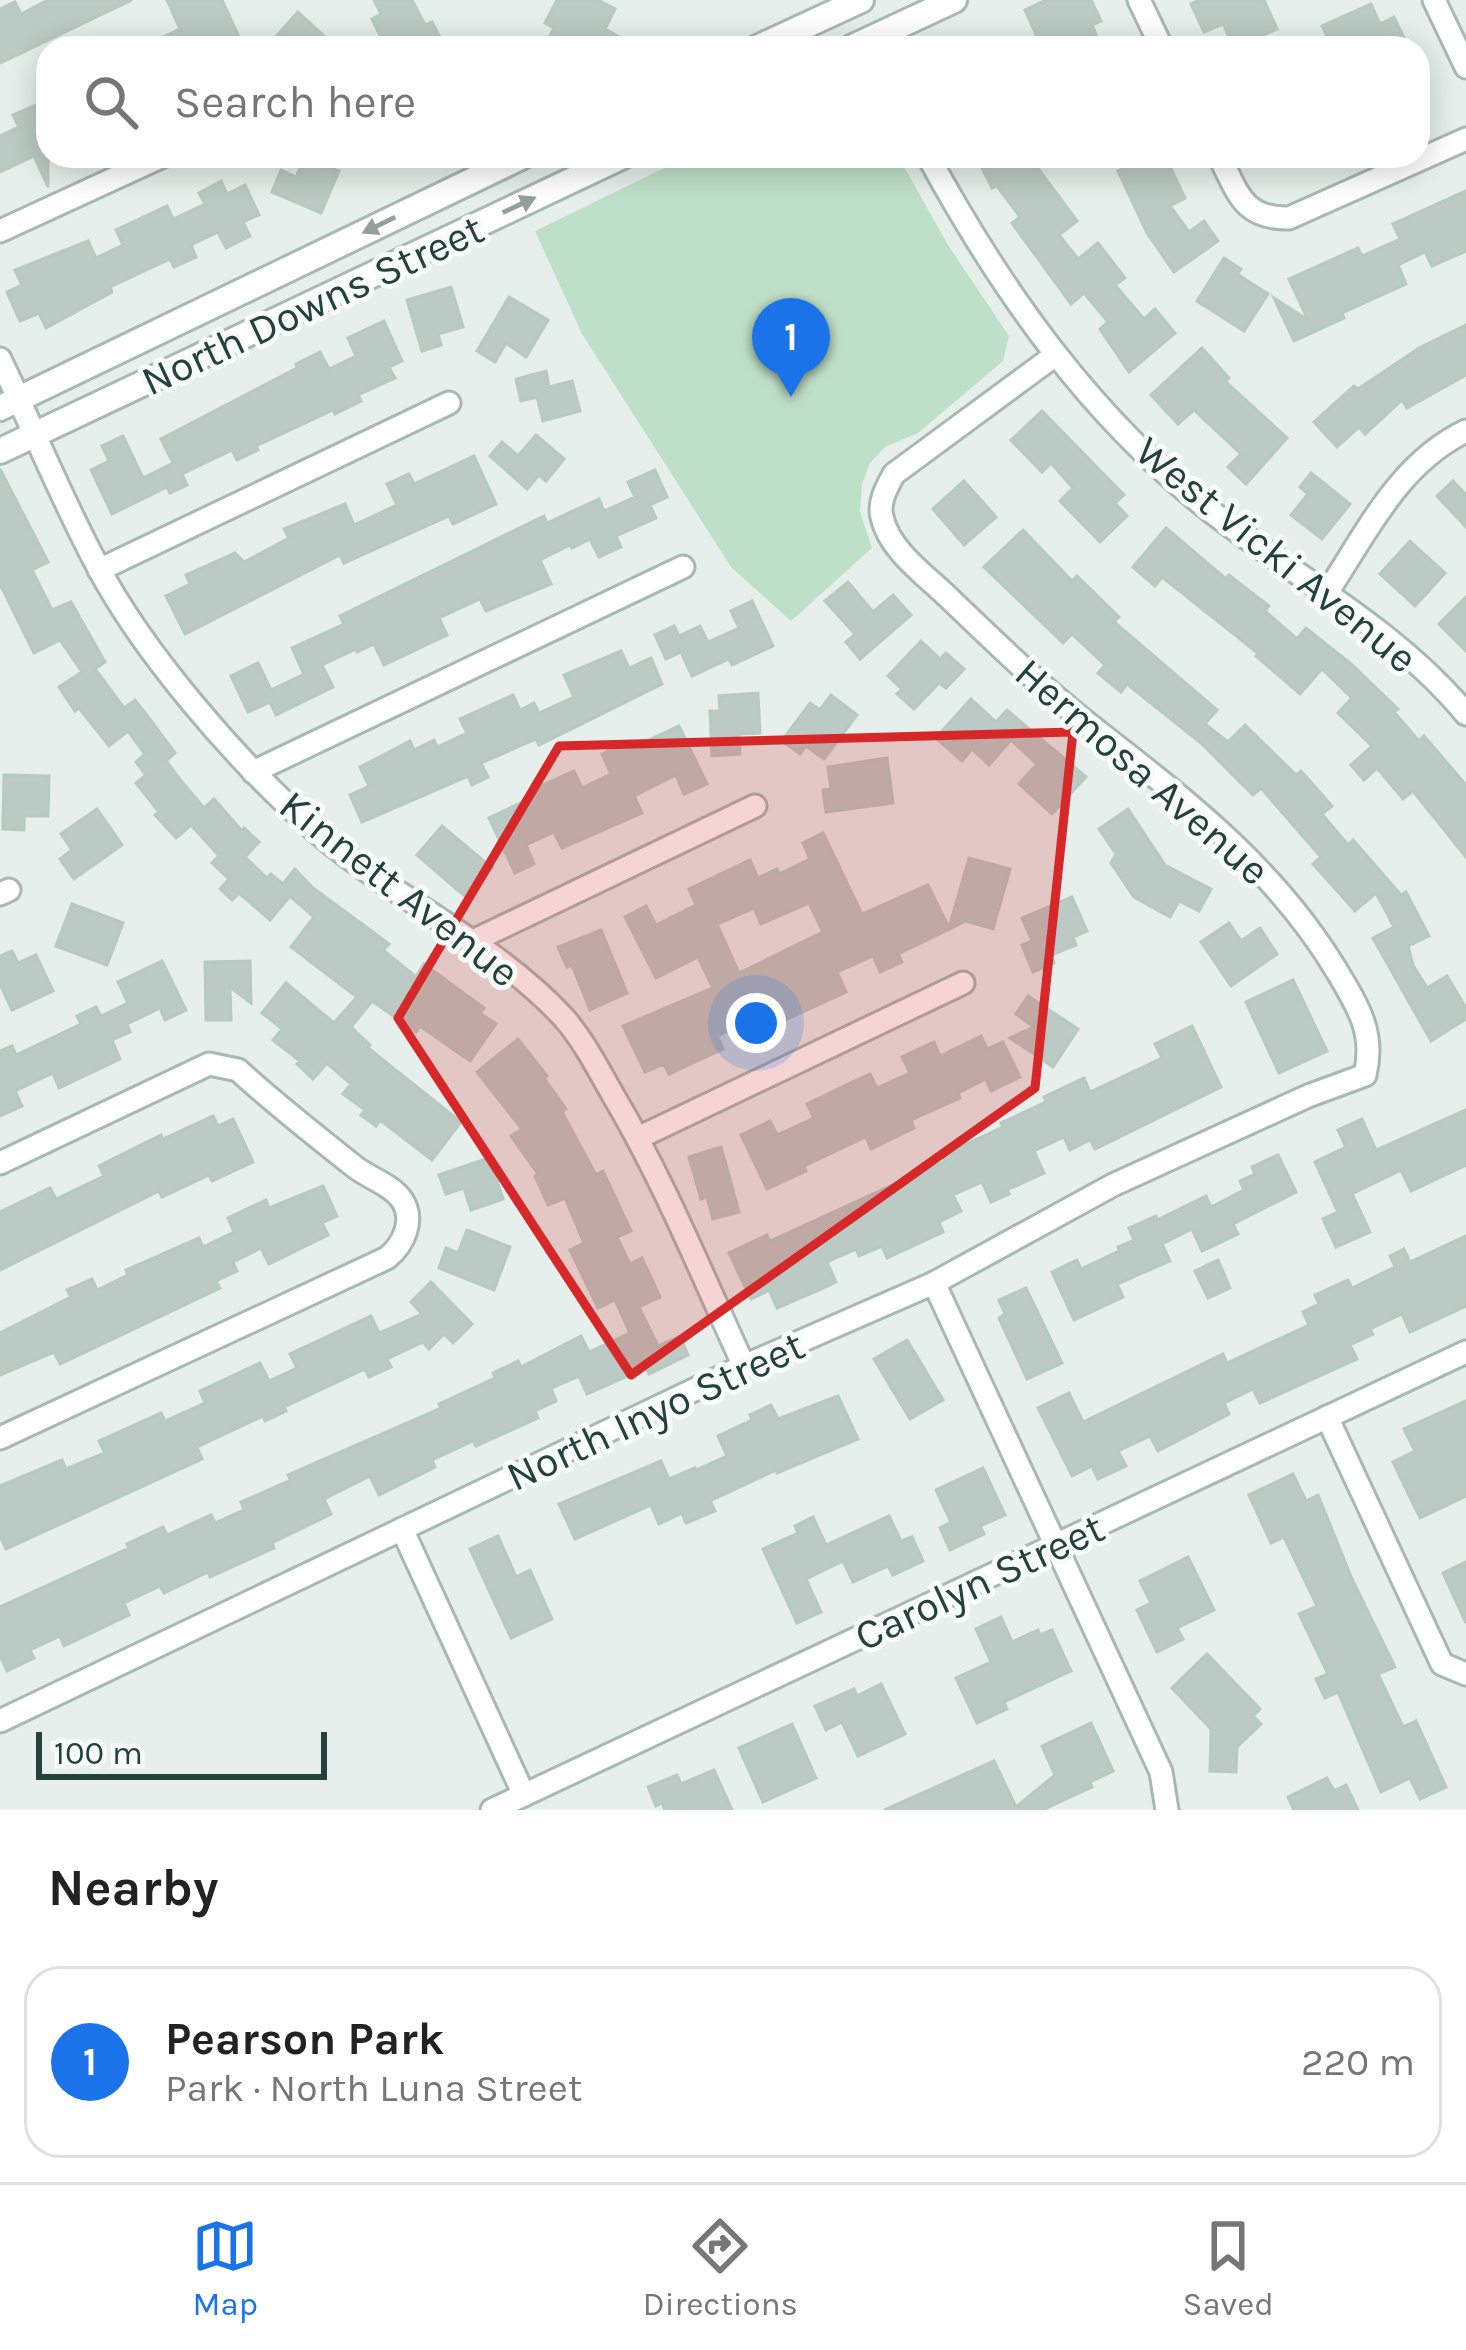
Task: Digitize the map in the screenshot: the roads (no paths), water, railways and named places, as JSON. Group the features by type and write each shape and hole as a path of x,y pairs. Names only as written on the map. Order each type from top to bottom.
{"street":[{"path":"883,36 953,0"},
{"path":"1139,0 1156,36"},
{"path":"1434,0 1466,68"},
{"path":"782,36 853,2 861,36"},
{"path":"1430,155 1466,139"},
{"path":"0,231 137,168"},
{"name":"North Downs Street","path":"9,404 498,168"},
{"name":"North Downs Street","path":"0,451 598,168"},
{"name":"West Vicki Avenue","path":"935,168 979,250 1054,356 1148,455 1216,515 1328,591 1425,671 1466,714"},
{"path":"1226,168 1252,212 1289,218 1401,168"},
{"name":"Hermosa Avenue","path":"1054,356 894,474 880,513 900,550 1012,658 1236,844 1315,933 1370,1034 1365,1075 1308,1096"},
{"name":"Kinnett Avenue","path":"0,359 9,404 34,436 99,570 206,717 253,772 360,867 471,942 564,1018 584,1044 638,1138 744,1366"},
{"path":"99,570 449,403"},
{"path":"1328,591 1402,478 1420,459 1466,431"},
{"path":"253,772 683,568"},
{"path":"471,942 755,806"},
{"path":"638,1138 963,983"},
{"path":"0,1162 209,1064 238,1070 360,1171 396,1194 404,1203 409,1224 397,1250 387,1258 0,1438"},
{"name":"North Inyo Street","path":"0,1721 744,1366 934,1283 1113,1185 1308,1096"},
{"path":"934,1283 1161,1772 1163,1808"},
{"name":"Carolyn Street","path":"492,1810 1466,1352"},
{"path":"1328,1417 1442,1664 1460,1671"},
{"path":"402,1529 524,1795"}],"place":[{"name":"Pearson Park","path":"791,397"}]}
